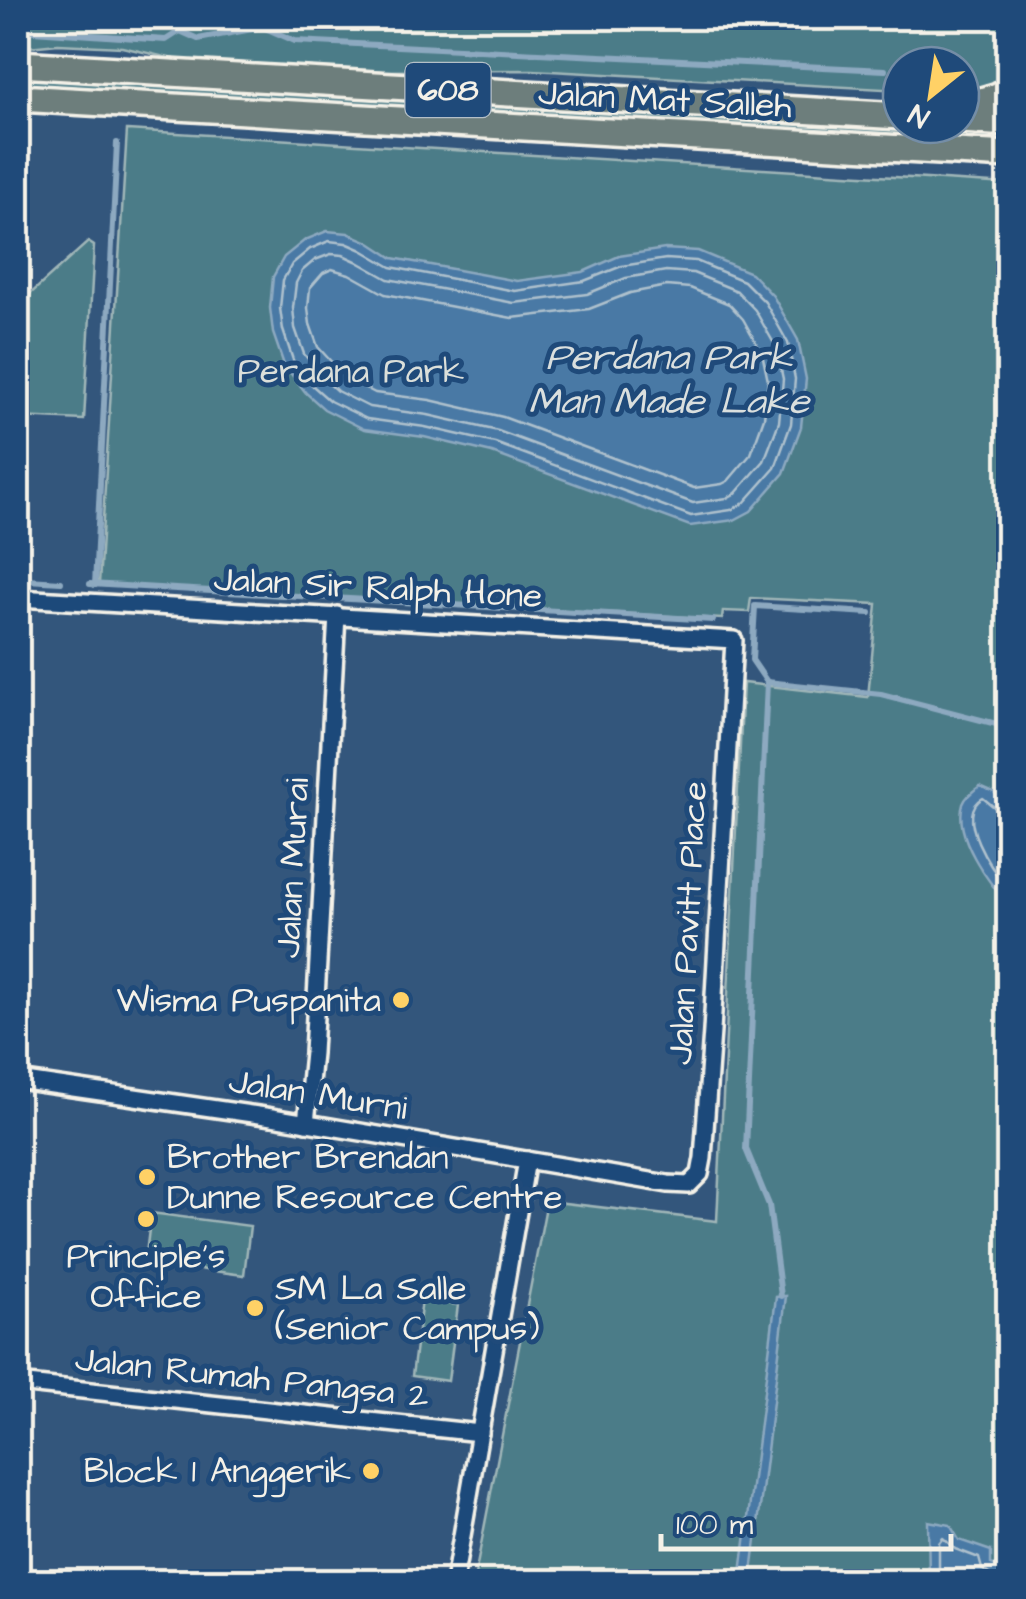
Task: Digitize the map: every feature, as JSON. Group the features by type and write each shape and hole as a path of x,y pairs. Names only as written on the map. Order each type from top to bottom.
{"main road":[{"name":"Jalan Mat Salleh","path":"18,64 881,115"},
{"path":"981,101 1008,90"},
{"name":"Jalan Mat Salleh","path":"18,98 1008,155"},
{"path":"981,121 1008,122"}],"street":[{"name":"Jalan Sir Ralph Hone","path":"18,598 734,640"},
{"name":"Jalan Murai","path":"306,1123 336,615"},
{"name":"Jalan Pavitt Place","path":"668,1184 689,1184 700,1174 702,1158 734,640"},
{"name":"Jalan Murni","path":"18,1080 306,1123 668,1184"},
{"path":"454,1582 526,1160"},
{"name":"Jalan Rumah Pangsa 2","path":"18,1382 480,1433"}],"green space":[{"path":"18,18 1008,18 1008,77 981,90 981,45 881,45 881,89 532,70 383,71 178,60 122,47 58,44 18,48"},
{"path":"18,76 881,126 881,137 18,88"},
{"name":"Perdana Park","path":"127,130 1008,184 1008,1581 474,1581 547,1201 717,1221 743,683 868,697 877,604 751,598 749,612 723,611 722,619 99,584"},
{"path":"981,131 1008,133 1008,144 981,142"},
{"path":"88,242 94,246 84,420 18,417 18,305"},
{"path":"151,1213 250,1226 244,1275 145,1262"},
{"path":"422,1300 458,1305 448,1381 412,1376"}],"water":[{"name":"Perdana Park Man Made Lake","path":"327,231 348,233 393,258 517,281 583,272 619,256 665,249 698,251 751,273 773,296 798,340 806,379 801,427 784,473 751,511 734,520 690,526 492,453 424,437 364,429 324,409 284,365 273,333 270,308 273,277 284,257 305,240"},
{"path":"980,786 994,792 1008,810 1008,905 975,858 963,830 963,804"},
{"path":"786,1296 751,1581 740,1581 776,1297"},
{"path":"928,1521 950,1525 959,1540 991,1551 991,1564 999,1567 1006,1581 929,1581"}],"waterway":[{"path":"18,30 166,40 180,31 183,18"},
{"path":"180,31 198,39 263,27 295,41 881,70"},
{"path":"95,585 117,143"},
{"path":"27,580 61,582"},
{"path":"90,584 713,620"},
{"path":"781,1296 769,1205 746,1149 767,682 752,660 755,606 870,613"},
{"path":"767,682 881,694 1008,727"}],"place":[{"name":"Wisma Puspanita","path":"401,1000"},
{"name":"Brother Brendan Dunne Resource Centre","path":"147,1177"},
{"name":"Principle's Office","path":"146,1219"},
{"name":"SM La Salle (Senior Campus)","path":"255,1308"},
{"name":"Block 1 Anggerik","path":"371,1471"}]}
